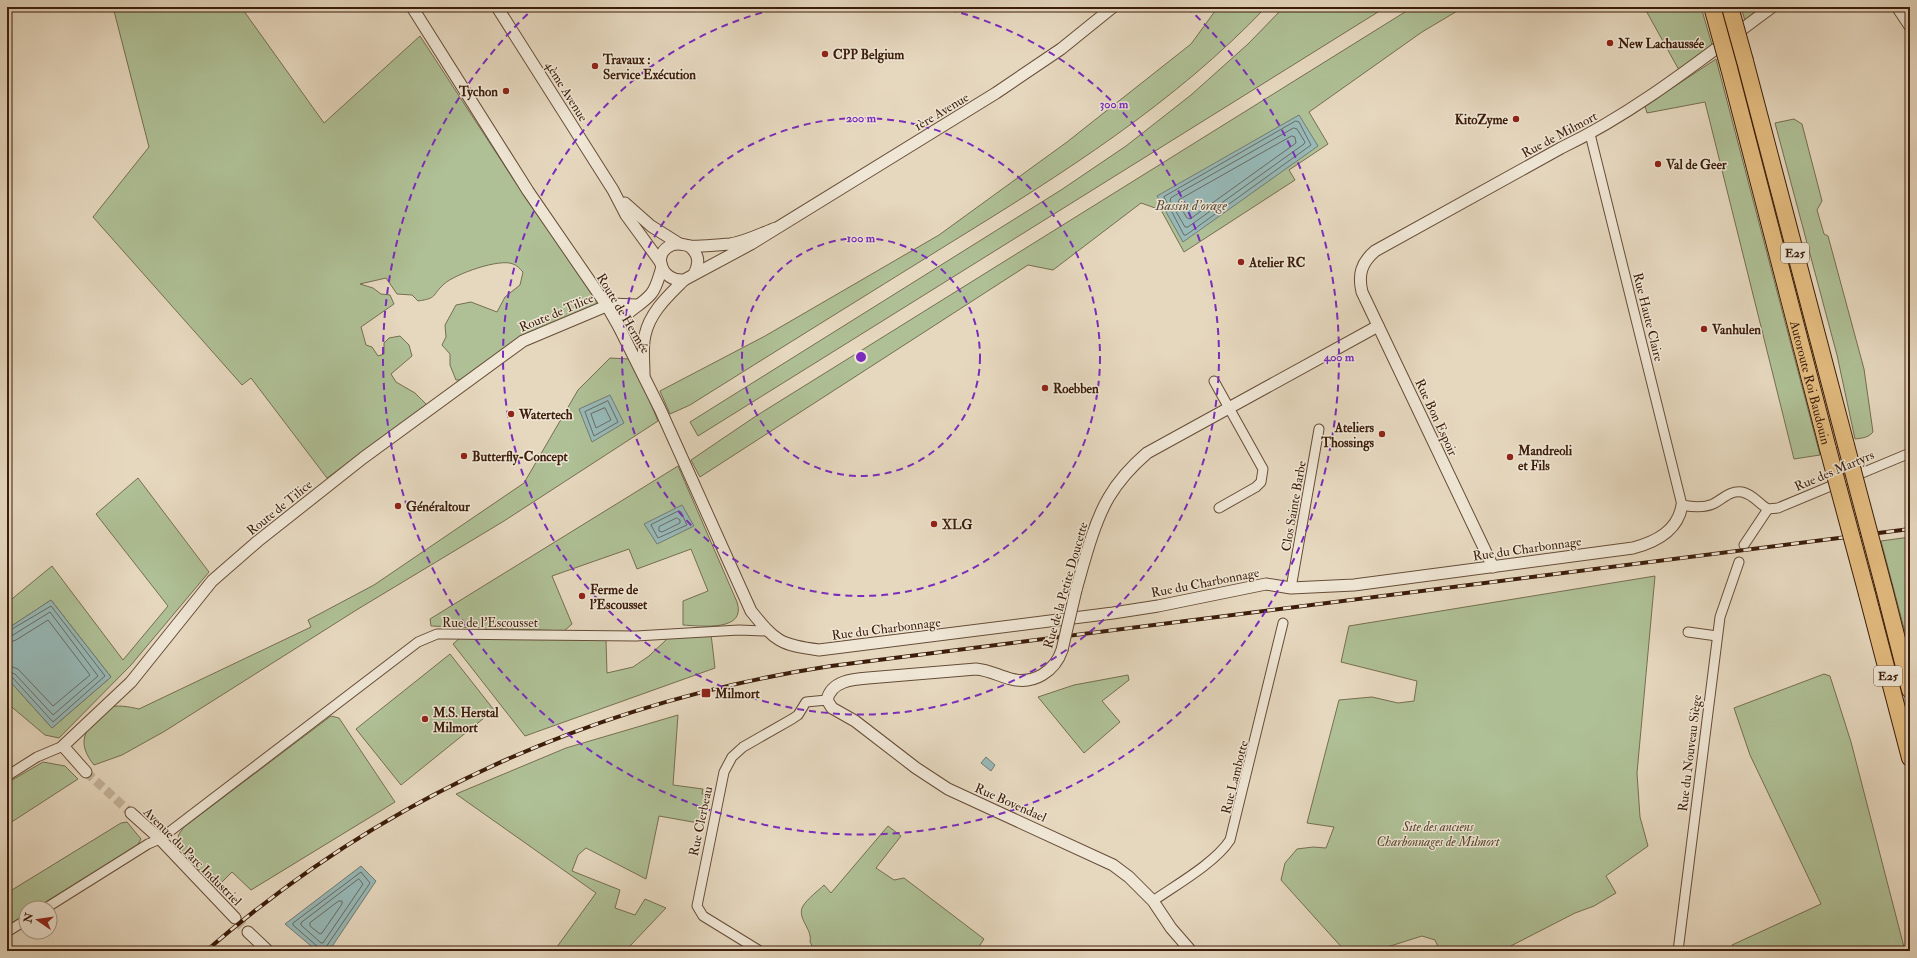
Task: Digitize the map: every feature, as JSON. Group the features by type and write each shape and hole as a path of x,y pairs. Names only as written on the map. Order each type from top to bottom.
{"highway":[{"name":"Autoroute Roi Baudouin","path":"1730,7 1910,690"},
{"name":"Autoroute Roi Baudouin","path":"1712,8 1910,758"}],"street":[{"name":"Route de Hermée","path":"412,7 528,191 607,306 619,327 685,462 751,610 767,631 785,644"},
{"name":"4ème Avenue","path":"497,7 613,190 626,215 661,265"},
{"name":"1ère Avenue","path":"644,377 645,336 648,325 658,306 684,280 744,248 1003,89 1061,49 1113,7"},
{"name":"Rue de Milmort","path":"1359,277 1366,259 1375,251 1561,148 1590,134 1662,88 1772,7"},
{"path":"1896,7 1910,28"},
{"name":"Rue Haute Claire","path":"1590,134 1682,506"},
{"name":"4ème Avenue","path":"613,190 631,210 650,226 684,244"},
{"name":"1ère Avenue","path":"684,244 732,243 776,228"},
{"path":"619,327 626,314 650,295 655,288 665,251 670,246 684,244 696,254 698,264 694,274"},
{"path":"661,265 668,277 673,280 684,280"},
{"name":"Rue Bon Espoir","path":"1359,277 1362,292 1494,568"},
{"path":"607,306 611,304 636,305"},
{"name":"Route de Tilice","path":"7,776 37,757 63,746 131,682 212,581 258,541 363,458 523,340 607,306"},
{"name":"Rue de la Petite Doucette","path":"827,700 829,692 837,685 863,678 976,669 990,670 1011,679 1031,680 1041,676 1052,668 1062,650 1076,590 1102,513 1109,497 1130,468 1147,453 1378,326"},
{"path":"626,341 634,341 645,336"},
{"path":"1214,381 1263,469 1261,482 1256,487 1219,508"},
{"name":"Clos Sainte Barbe","path":"1292,588 1319,429"},
{"name":"Rue des Martyrs","path":"1768,509 1778,508 1910,453"},
{"path":"1682,506 1696,507 1712,504 1726,495 1742,492 1751,496 1768,509 1744,545"},
{"name":"Rue du Charbonnage","path":"785,644 819,650 1120,612 1158,606 1266,584 1292,588 1354,586 1633,548 1652,543 1666,534 1680,515 1682,506"},
{"name":"Rue du Nouveau Siège","path":"1678,951 1717,636 1723,607 1739,562"},
{"name":"Rue Lambotte","path":"1153,901 1209,861 1225,848 1230,840 1283,623"},
{"name":"Rue de l'Escousset","path":"58,900 148,844 160,839 418,642 427,637 446,634 636,636 739,630 767,631"},
{"path":"1688,632 1717,636"},
{"name":"Rue Bovendael","path":"827,700 832,708 855,721 936,782 1113,865 1129,877 1153,901 1171,928 1191,951"},
{"name":"Rue Clerbeau","path":"760,951 703,916 698,911 697,901 724,772 732,757 743,747 798,715 806,702 827,700"},
{"path":"63,746 86,772"},
{"name":"Avenue du Parc Industriel","path":"131,813 160,839 235,918"},
{"path":"7,932 18,925"},
{"path":"248,932 268,951"}],"green space":[{"path":"113,7 241,7 324,123 420,36 525,197 597,296 597,303 589,313 558,325 471,379 456,380 450,365 450,354 442,345 446,337 445,325 456,305 471,302 497,312 505,297 520,285 523,272 520,268 507,263 498,263 478,268 450,280 429,299 418,301 412,295 397,294 386,278 360,284 373,288 381,294 390,295 394,304 361,327 366,345 372,347 378,356 384,354 384,343 389,338 400,336 409,345 412,356 391,374 396,382 415,393 427,405 327,478 251,378 242,385 93,217 149,147"},
{"path":"1218,7 1266,7 1231,42 1156,106 1034,191 690,405 670,414 660,391 765,336 939,235 1067,142 1191,44"},
{"path":"1284,7 1386,7 698,436 690,422 1061,190 1126,146 1191,95 1248,44"},
{"path":"1413,7 1464,7 1422,32 1309,112 1328,144 1289,170 1295,180 1184,252 1161,210 1141,203 1053,270 1028,265 700,477 691,460 756,416"},
{"path":"1644,7 1701,7 1713,48 1679,70"},
{"path":"1741,7 1762,7 1763,9 1745,21"},
{"path":"1716,59 1820,455 1794,459 1705,102 1647,113 1645,106"},
{"path":"1794,119 1802,124 1822,201 1817,210 1824,234 1828,236 1864,369 1873,432 1867,437 1855,439 1837,355 1775,123"},
{"path":"610,358 630,359 658,421 504,521 358,609 165,731 122,755 94,765 86,752 84,740 93,723 108,708 119,706 139,709 311,627 308,620 374,585 524,483 578,390"},
{"path":"678,466 737,602 738,612 735,618 729,623 711,626 683,625 683,601 708,591 691,549 637,569 629,549 552,576 572,624 564,631 431,626 430,619"},
{"path":"138,478 209,572 131,665 59,738 45,735 7,703 7,678 52,728 111,677 51,600 7,629 7,603 52,566 123,660 168,606 96,514"},
{"path":"1910,537 1910,651 1881,541"},
{"name":"Site des anciens Charbonnages de Milmort","path":"1655,576 1637,773 1640,817 1648,846 1606,876 1616,893 1594,906 1575,913 1501,951 1440,951 1435,940 1422,936 1384,948 1382,951 1345,951 1281,880 1285,863 1297,849 1313,847 1326,848 1334,827 1307,823 1339,700 1372,697 1398,703 1414,701 1417,681 1341,662 1349,626"},
{"path":"711,634 715,668 525,736 453,644 461,637 606,640 607,673 633,667 649,656 666,640 665,637"},
{"name":"M.S. Herstal Milmort","path":"450,654 494,710 401,785 356,729"},
{"path":"1824,674 1830,676 1851,742 1905,951 1735,951 1732,945 1821,904 1750,755 1734,708"},
{"path":"1128,675 1129,680 1102,701 1120,722 1084,753 1038,697 1074,685"},
{"path":"678,715 673,785 703,789 702,794 710,795 704,824 659,816 646,879 586,848 578,855 572,871 620,890 615,908 635,915 645,899 666,908 629,947 634,951 554,951 596,893 456,794 566,748"},
{"path":"331,716 339,718 395,802 251,890 232,872 216,888 183,852 177,842 179,834 184,827"},
{"path":"43,762 65,766 78,779 7,825 7,783"},
{"path":"127,822 141,839 137,846 49,900 18,900 18,919 7,926 7,893 121,823"},
{"path":"888,826 901,836 876,868 894,880 904,878 984,939 976,951 815,951 810,942 809,933 803,919 801,910 803,906 810,897 824,885 831,893"}],"water":[{"name":"Bassin d'orage","path":"1299,115 1318,146 1183,242 1157,196"},
{"path":"610,395 624,423 592,442 579,409"},
{"path":"682,505 694,526 657,544 644,524"},
{"path":"51,600 111,677 52,728 7,678 7,629"},
{"path":"986,757 995,765 991,771 981,763"},
{"path":"361,866 376,881 329,951 317,951 285,924"}],"tunnel":[{"path":"86,772 131,813"},
{"path":"235,918 248,932"}],"railway":[{"path":"206,951 275,895 347,846 421,802 498,764 577,731 660,704 744,682 831,666 1910,529"}],"place":[{"name":"New Lachaussée","path":"1610,43"},
{"name":"CPP Belgium","path":"825,54"},
{"name":"Travaux : Service Exécution","path":"595,66"},
{"name":"Tychon","path":"506,91"},
{"name":"KitoZyme","path":"1516,119"},
{"name":"Val de Geer","path":"1658,164"},
{"name":"Atelier RC","path":"1241,262"},
{"name":"Vanhulen","path":"1704,329"},
{"name":"Roebben","path":"1045,388"},
{"name":"Watertech","path":"511,414"},
{"name":"Ateliers Thossings","path":"1382,434"},
{"name":"Butterfly-Concept","path":"464,456"},
{"name":"Mandreoli et Fils","path":"1510,457"},
{"name":"Généraltour","path":"398,506"},
{"name":"XLG","path":"934,524"},
{"name":"Ferme de l'Escousset","path":"582,596"},
{"name":"Milmort","path":"706,693"},
{"name":"M.S. Herstal Milmort","path":"425,719"}]}
